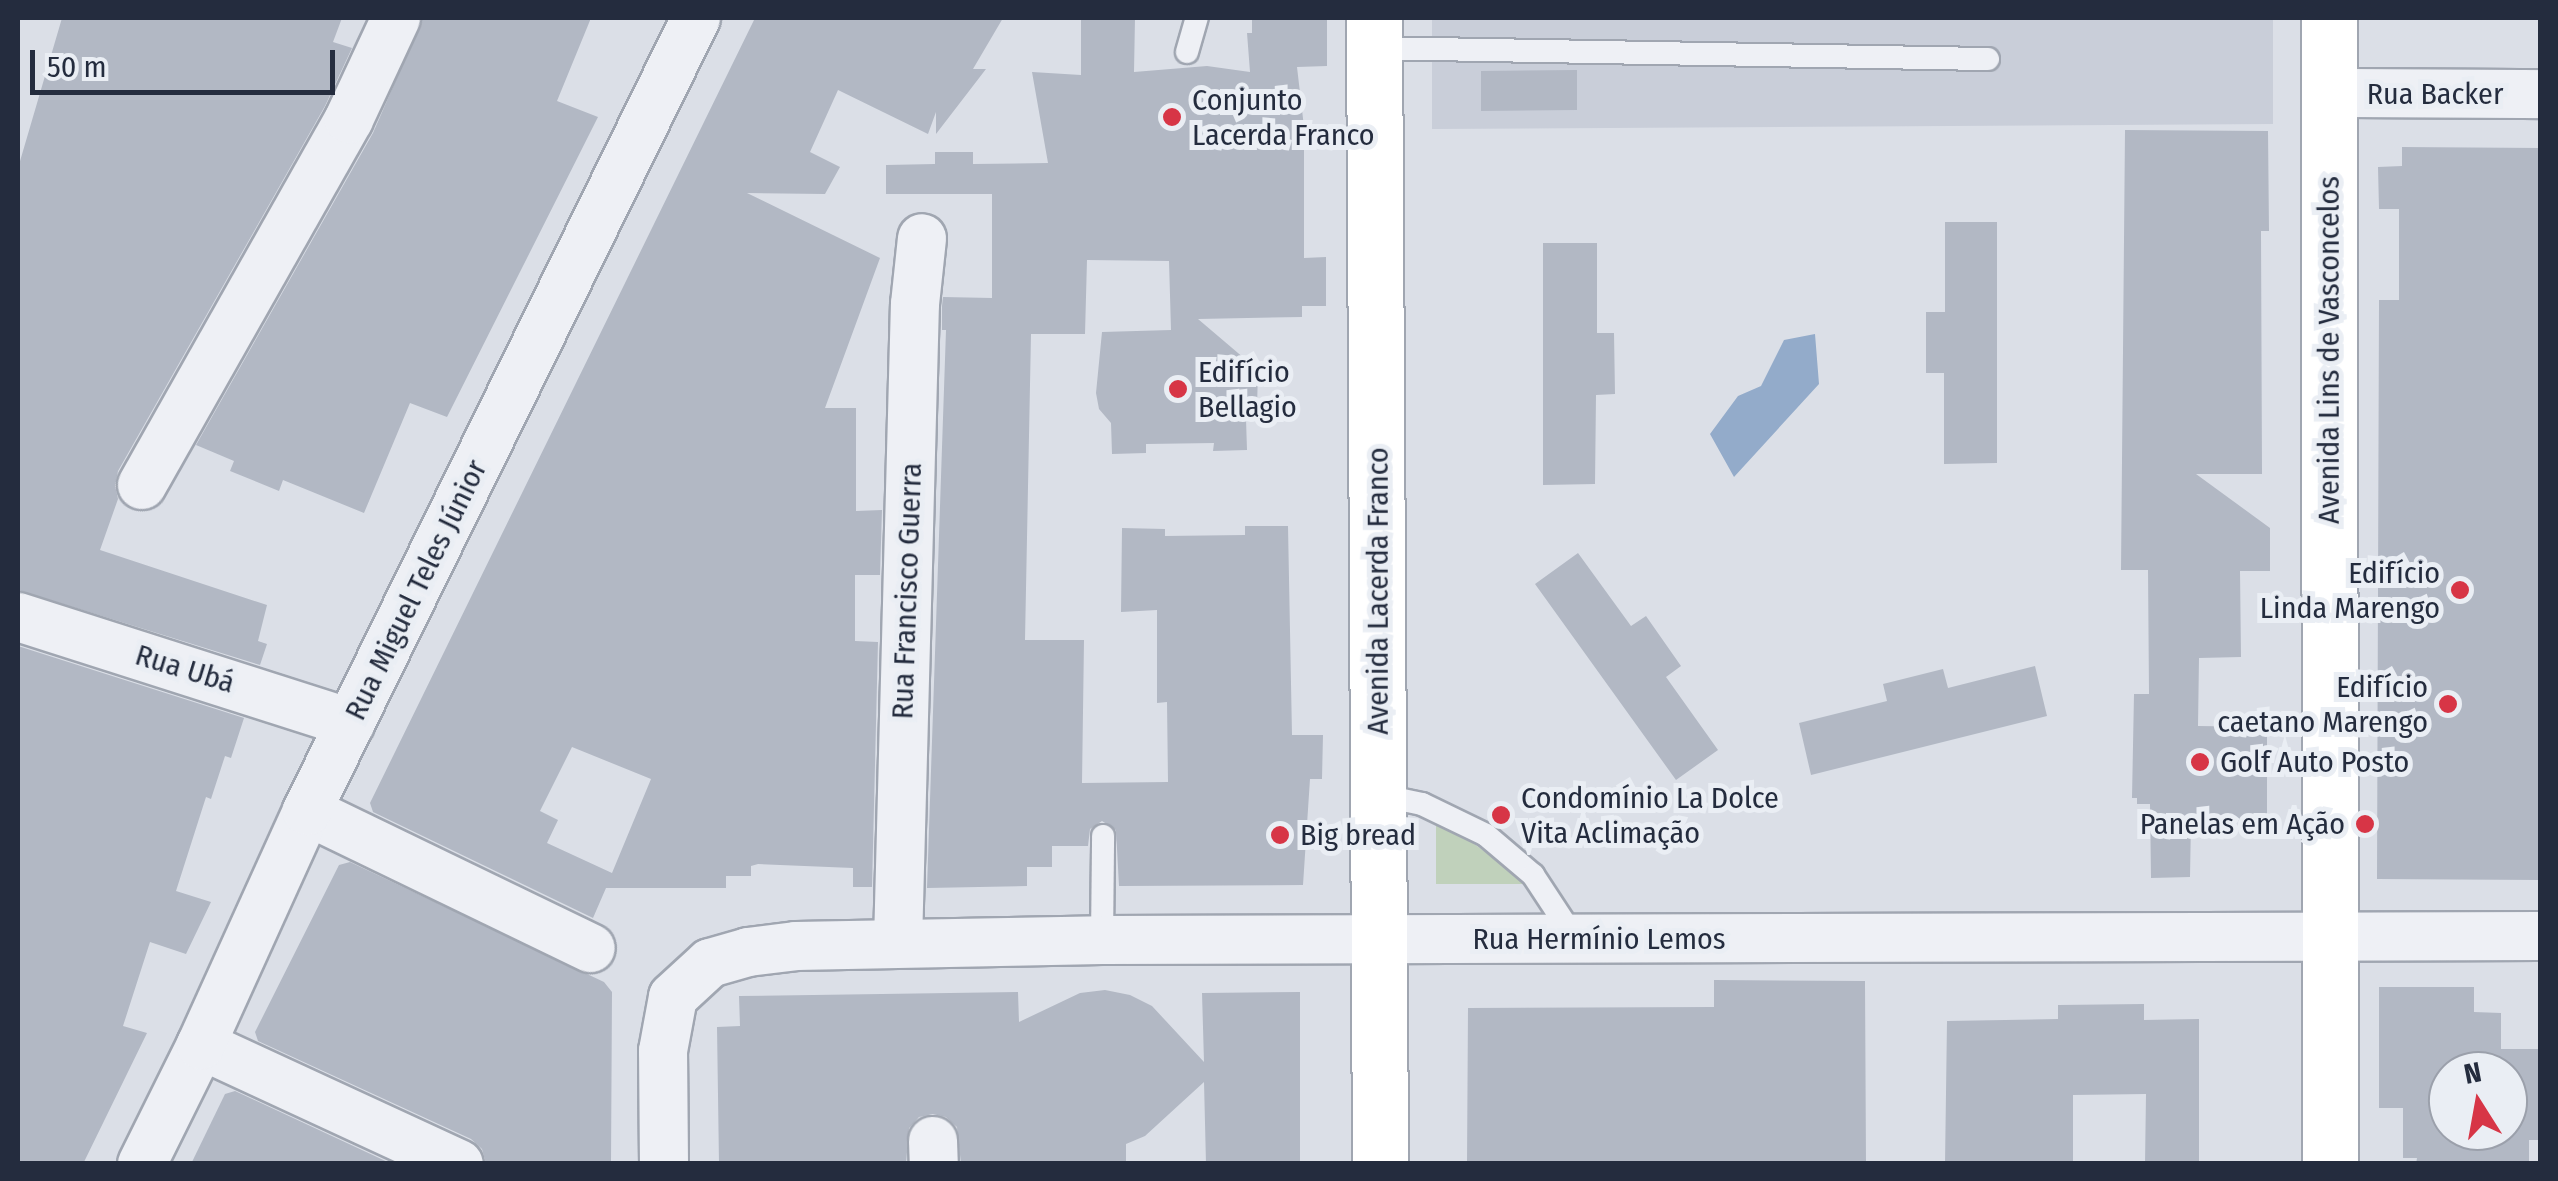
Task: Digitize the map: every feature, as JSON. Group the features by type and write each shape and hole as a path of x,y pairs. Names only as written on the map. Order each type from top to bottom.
{"street":[{"path":"142,485 349,119 396,18"},
{"name":"Rua Miguel Teles Júnior","path":"142,1164 201,1045 306,811 696,18"},
{"name":"Avenida Lins de Vasconcelos","path":"2328,18 2330,1164"},
{"name":"Avenida Lacerda Franco","path":"1374,33 1380,1164"},
{"name":"Rua Backer","path":"2330,94 2540,94"},
{"name":"Rua Francisco Guerra","path":"898,943 915,304 922,238"},
{"name":"Rua Ubá","path":"18,617 351,724"},
{"path":"306,811 590,948"},
{"name":"Rua Hermínio Lemos","path":"664,1164 663,1051 673,996 710,962 748,952 898,943 1102,940 2540,936"},
{"path":"201,1045 459,1164"}],"lane":[{"path":"1186,52 1197,18"},
{"path":"1374,33 1988,58"},
{"path":"1379,795 1422,804 1486,835 1534,875 1574,939"},
{"path":"1102,940 1103,836"}],"shaded area":[{"path":"1432,18 2273,18 2273,124 1432,129"}],"green space":[{"path":"1436,816 1529,884 1436,884"}],"water":[{"path":"1815,334 1819,384 1734,477 1710,434 1738,396 1761,386 1784,340"}],"building":[{"path":"62,18 342,18 333,42 352,48 325,106 118,471 118,499 100,550 267,605 258,641 267,644 260,665 18,590 18,168"},
{"path":"423,18 591,18 557,101 598,117 447,417 410,403 364,513 283,480 279,491 230,471 234,461 196,445 373,133"},
{"path":"755,18 1003,18 973,69 986,69 936,134 936,112 928,134 838,90 810,152 840,167 825,194 747,193 880,258 825,408 856,408 856,511 882,510 880,575 855,575 855,641 878,642 872,887 853,887 853,868 758,864 751,866 751,876 726,876 726,888 606,888 593,918 373,812 370,803","holes":["572,747 651,779 612,873 547,843 558,820 540,811"]},
{"path":"1081,18 1135,18 1134,72 1207,66 1250,72 1247,33 1252,33 1252,18 1327,18 1327,66 1297,67 1304,127 1304,258 1326,257 1326,306 1302,306 1302,317 1198,319 1258,370 1257,408 1246,419 1247,450 1213,451 1214,443 1146,444 1146,453 1112,454 1111,423 1099,409 1096,393 1102,332 1171,330 1169,261 1087,260 1085,334 1031,334 1025,640 1084,640 1082,783 1168,782 1167,702 1157,703 1157,610 1121,612 1122,528 1165,529 1165,536 1245,535 1245,526 1288,526 1292,735 1323,735 1322,779 1310,779 1303,885 1119,886 1116,830 1102,821 1090,829 1088,846 1052,846 1052,867 1027,867 1027,886 927,888 946,330 942,330 942,306 943,297 992,298 992,194 886,194 886,165 935,164 935,152 973,152 973,164 1048,163 1032,72 1081,75"},
{"path":"1577,70 1577,110 1481,111 1481,71"},
{"path":"2125,130 2268,131 2269,231 2261,231 2262,474 2196,474 2270,528 2270,571 2240,571 2241,657 2199,658 2198,726 2267,727 2267,821 2191,820 2190,877 2151,878 2150,804 2137,804 2137,798 2132,798 2134,694 2149,694 2148,570 2121,570"},
{"path":"2402,147 2540,148 2540,880 2377,879 2379,300 2399,300 2399,209 2379,209 2378,167 2402,166"},
{"path":"1945,222 1997,222 1997,463 1944,464 1944,373 1926,373 1926,312 1945,312"},
{"path":"1543,243 1597,243 1597,333 1614,333 1615,394 1596,395 1595,484 1543,485"},
{"path":"1578,553 1631,626 1646,616 1681,666 1666,677 1718,750 1676,780 1535,584"},
{"path":"18,646 244,718 231,758 225,756 211,799 206,797 176,891 211,902 186,954 150,942 123,1026 147,1033 83,1164 18,1164"},
{"path":"2035,666 2047,716 1811,775 1799,723 1887,701 1883,684 1943,669 1948,688"},
{"path":"350,862 604,982 612,992 611,1164 486,1164 482,1149 471,1139 258,1041 255,1032 339,865"},
{"path":"1714,980 1865,981 1866,1164 1467,1164 1468,1008 1714,1007"},
{"path":"2379,987 2474,987 2474,1012 2501,1013 2501,1049 2540,1049 2540,1140 2529,1140 2529,1164 2416,1164 2417,1158 2403,1158 2403,1108 2379,1108"},
{"path":"1105,990 1130,995 1152,1006 1204,1062 1202,993 1300,992 1300,1164 1206,1164 1204,1082 1145,1136 1126,1144 1126,1164 961,1164 957,1127 946,1117 933,1114 919,1117 909,1128 906,1164 719,1164 717,1027 740,1026 739,996 1018,992 1019,1022 1080,993"},
{"path":"2144,1004 2144,1020 2199,1019 2199,1164 2145,1164 2146,1094 2073,1095 2073,1164 1945,1164 1947,1021 2058,1019 2058,1005"},
{"path":"235,1091 392,1164 191,1164 225,1094"}],"place":[{"name":"Conjunto Lacerda Franco","path":"1172,117"},
{"name":"Edifício Bellagio","path":"1178,389"},
{"name":"Edifício Linda Marengo","path":"2460,590"},
{"name":"Edifício caetano Marengo","path":"2448,704"},
{"name":"Golf Auto Posto","path":"2200,762"},
{"name":"Condomínio La Dolce Vita Aclimação","path":"1501,815"},
{"name":"Panelas em Ação","path":"2365,824"},
{"name":"Big bread","path":"1280,835"}]}
